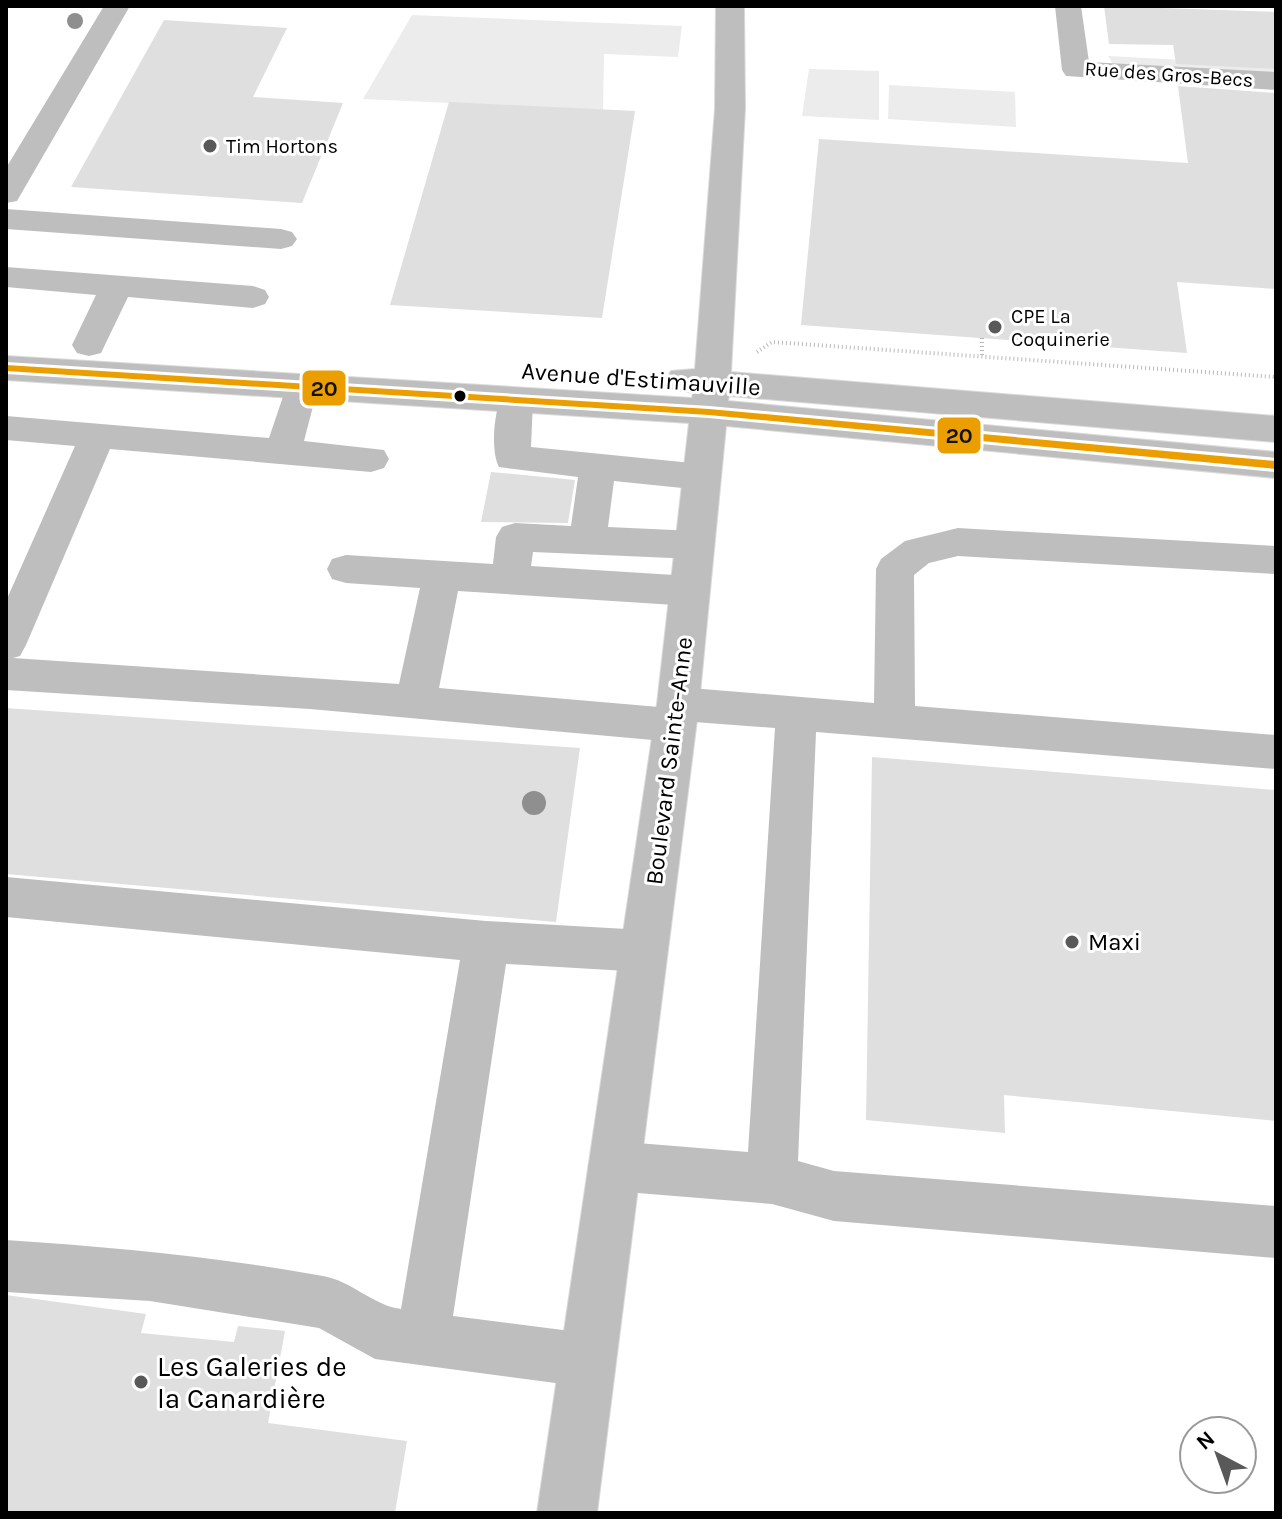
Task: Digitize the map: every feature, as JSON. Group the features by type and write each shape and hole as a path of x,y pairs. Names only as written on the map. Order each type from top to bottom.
{"main road":[{"name":"Boulevard Sainte-Anne","path":"567,1513 677,715 693,568 711,397 730,109 730,6"},
{"name":"Avenue d'Estimauville","path":"6,340 711,397 1276,429"},
{"name":"Avenue d'Estimauville","path":"6,368 516,400 711,397 1276,465"}],"street":[{"path":"6,194 117,6"},
{"name":"Rue des Gros-Becs","path":"1068,6 1076,70 1276,81"},
{"path":"6,219 281,239"},
{"path":"6,277 253,297"},
{"path":"89,345 117,286"},
{"path":"283,452 301,387"},
{"path":"516,400 512,458 702,477"},
{"path":"6,428 371,459"},
{"path":"6,645 98,435"},
{"path":"588,540 598,466"},
{"path":"511,580 515,537 588,540 693,568"},
{"path":"894,721 895,569 918,551 958,542 1276,560"},
{"path":"346,569 511,580 693,568"},
{"path":"415,704 442,576"},
{"path":"6,674 310,693 415,704 677,715 796,714 1276,752"},
{"path":"772,1179 796,714"},
{"path":"6,897 486,942 644,951"},
{"path":"423,1338 486,942"},
{"path":"613,1166 772,1179 834,1196 1276,1232"},
{"path":"6,1266 150,1275 328,1303 375,1332 586,1360"}],"path":[{"path":"982,338 982,357"},
{"path":"711,397 772,342 1276,377"}],"shaded area":[{"path":"412,15 682,26 678,57 604,54 603,110 363,99"},
{"path":"1108,56 1276,65 1276,74 1113,64"},
{"path":"809,69 879,71 879,120 802,116"},
{"path":"889,85 1015,92 1016,127 888,119"}],"building":[{"path":"1104,6 1276,12 1276,69 1176,64 1173,45 1109,44"},
{"name":"Tim Hortons","path":"164,20 287,28 253,97 343,103 302,203 71,187"},
{"path":"1178,86 1276,93 1276,289 1177,282 1187,353 801,325 819,139 1188,163"},
{"path":"449,102 635,111 602,318 390,305"},
{"path":"491,472 575,480 568,523 481,522"},
{"path":"6,708 580,748 556,922 6,874"},
{"name":"Maxi","path":"872,757 1276,790 1276,1121 1004,1095 1005,1133 866,1120"},
{"name":"Les Galeries de la Canardière","path":"6,1295 146,1314 141,1333 234,1342 238,1326 285,1331 268,1423 407,1441 395,1513 6,1513"}],"transit line":[{"name":"20","path":"6,368 709,412 1276,465"}],"place":[{"name":"Tim Hortons","path":"210,146"},
{"name":"CPE La Coquinerie","path":"995,327"},
{"name":"Maxi","path":"1072,942"},
{"name":"Les Galeries de la Canardière","path":"141,1382"}]}
